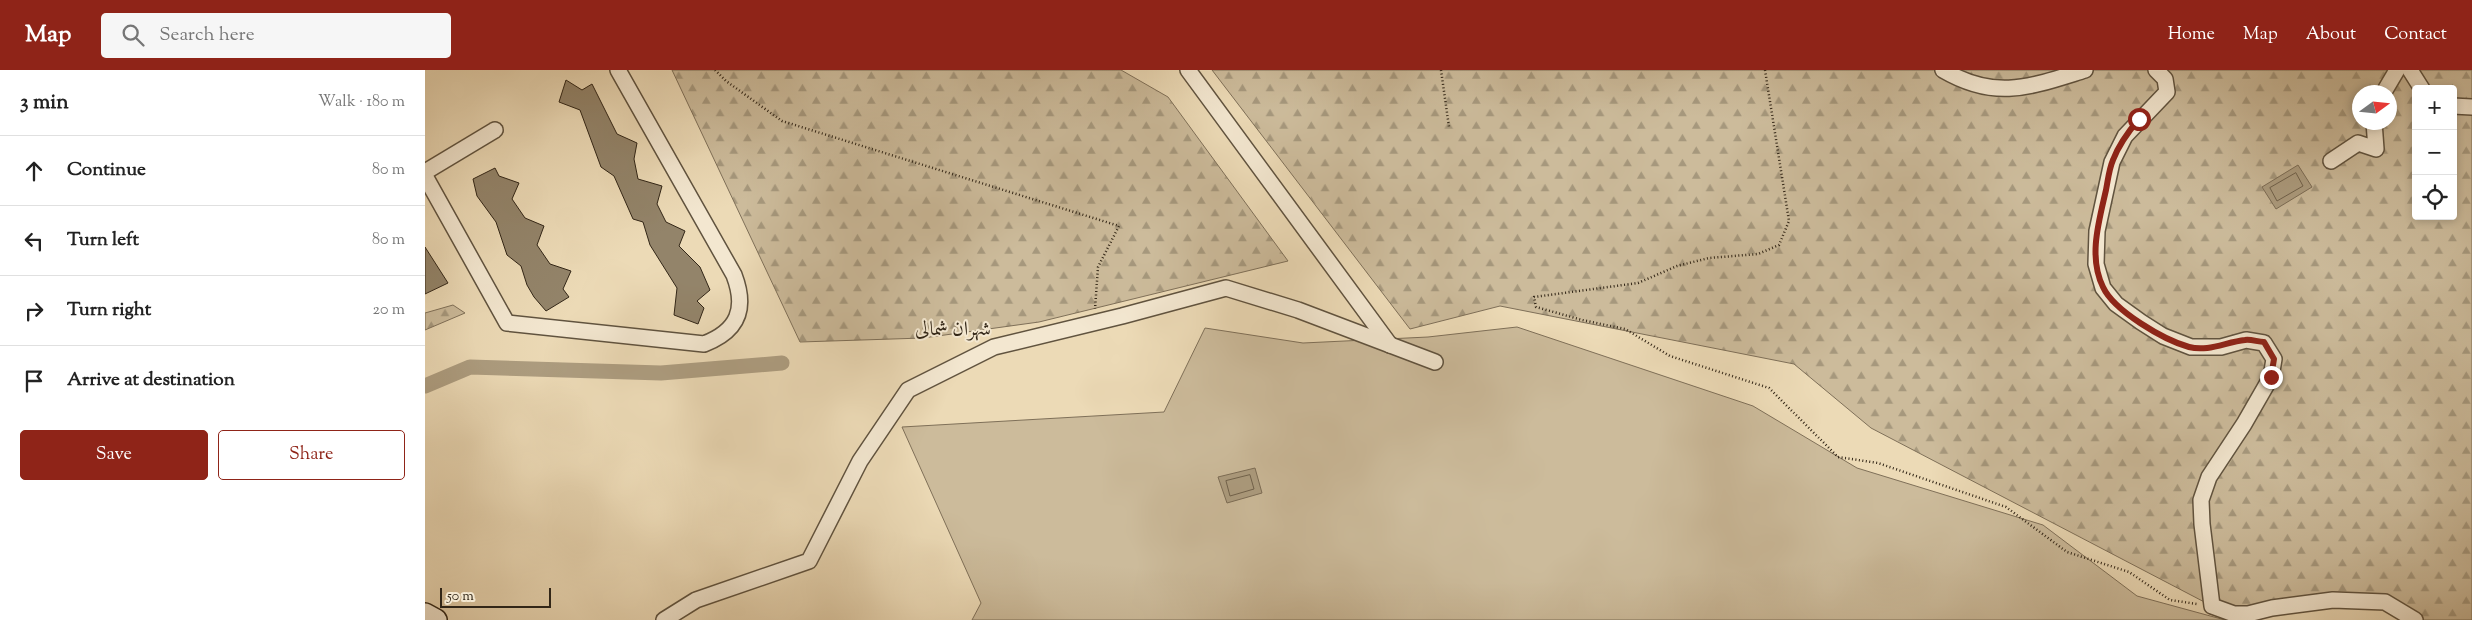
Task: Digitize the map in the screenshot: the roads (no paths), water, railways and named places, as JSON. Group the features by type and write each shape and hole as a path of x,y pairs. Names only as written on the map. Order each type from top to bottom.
{"street":[{"path":"425,176 507,323 704,344 721,338 733,325 737,317 740,309 741,292 734,275 619,70"},
{"path":"1188,70 1390,345"},
{"path":"1943,70 1971,84 1987,88 2013,89 2085,70"},
{"path":"2156,70 2165,79 2167,92 2125,136 2112,162 2097,231 2096,264 2103,288 2116,304 2163,336 2191,347 2221,347 2246,340 2264,342 2274,359 2271,377 2244,424 2209,477 2201,500 2201,524 2212,606 2234,614 2248,614 2272,608 2333,600 2385,602 2413,619"},
{"path":"2388,85 2397,70"},
{"path":"2410,70 2420,85"},
{"path":"2457,106 2472,107"},
{"path":"425,172 495,130"},
{"path":"2331,161 2358,143 2376,148 2375,130"},
{"path":"665,620 697,600 809,561 860,461 908,390 994,347 1226,288 1298,310 1435,362"},
{"path":"425,614 436,620"}],"water":[{"path":"2298,165 2312,187 2276,209 2262,187"},
{"path":"1255,468 1262,493 1227,503 1218,477"}],"waterway":[{"path":"425,386 470,367 661,373 782,363"}],"district":[{"name":"شهران شمالی","path":"953,328"}]}
